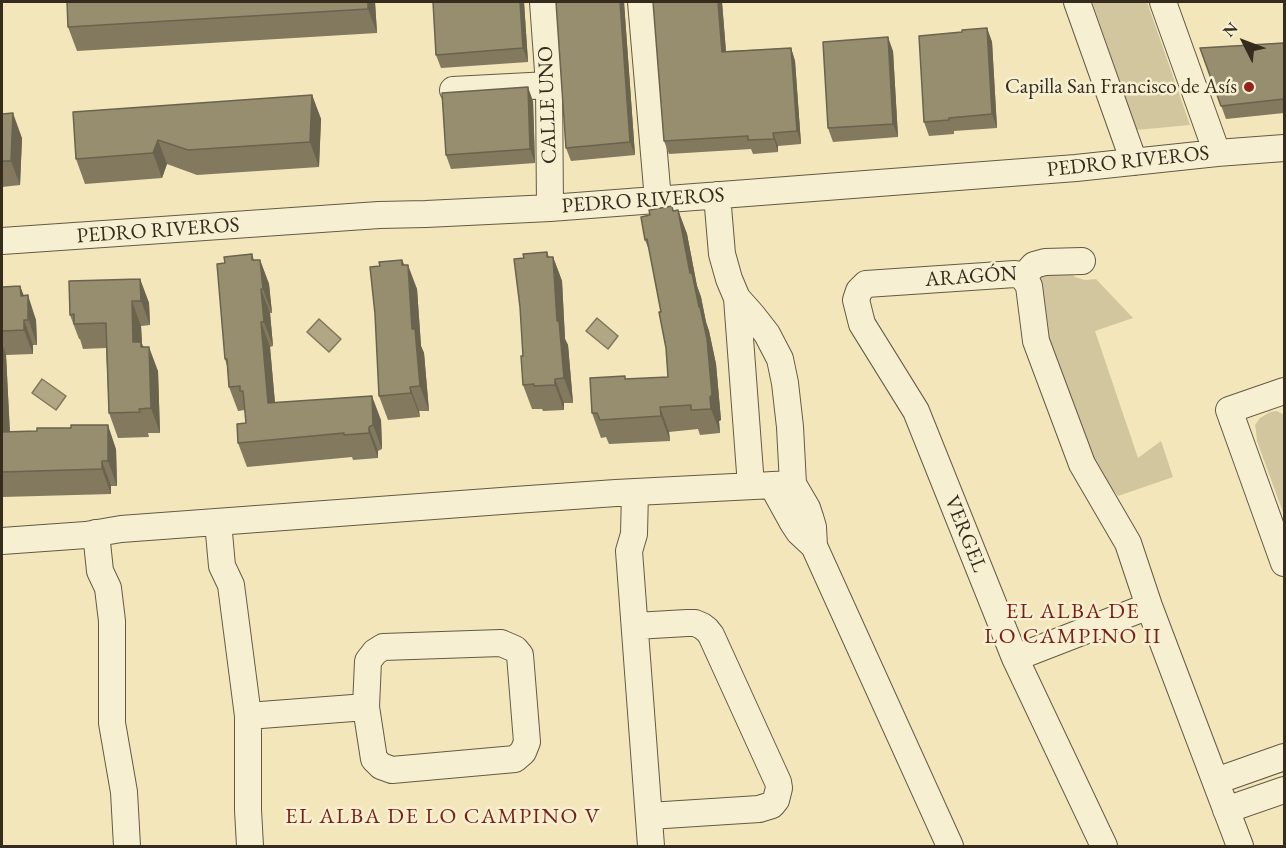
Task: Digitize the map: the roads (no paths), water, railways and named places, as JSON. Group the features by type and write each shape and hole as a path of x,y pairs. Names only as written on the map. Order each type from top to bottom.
{"street":[{"name":"CALLE UNO","path":"543,2 549,85 550,208"},
{"path":"641,2 658,200"},
{"path":"1077,2 1134,162"},
{"path":"1163,2 1217,153"},
{"path":"453,90 549,85"},
{"name":"PEDRO RIVEROS","path":"2,241 379,215 550,208 1076,168 1284,148"},
{"path":"717,195 722,254 729,279 738,298 753,315 780,359 786,383 791,436 772,485"},
{"name":"ARAGÓN","path":"859,291 866,284 1015,274 1023,277 1034,265 1045,262 1082,261"},
{"path":"1023,277 1029,286 1036,341 1082,464 1128,543 1149,606 1240,846"},
{"name":"VERGEL","path":"859,291 856,300 862,324 916,411 1015,658 1104,846"},
{"path":"738,298 748,438 772,485 807,508 813,528 814,546 950,846"},
{"path":"1284,391 1229,411 1284,563"},
{"path":"748,438 767,432 791,436"},
{"path":"2,541 227,521 772,485"},
{"path":"625,493 618,533 629,551 651,846"},
{"path":"227,521 237,558 231,585 248,716 250,846"},
{"path":"104,532 115,571 108,588 113,645 112,723 123,792 127,846"},
{"path":"1015,658 1149,606"},
{"path":"635,626 687,623 702,626 707,630 779,788 772,805 759,809 649,816"},
{"path":"501,643 514,649 519,655 527,742 523,752 515,759 393,770 381,766 374,759 366,707 368,661 375,652 383,647 501,643"},
{"path":"248,716 366,707"},
{"path":"1216,781 1284,757"},
{"path":"1226,810 1284,790"}],"place":[{"name":"Capilla San Francisco de Asís","path":"1249,87"}],"district":[{"name":"EL ALBA DE LO CAMPINO II","path":"1073,624"},
{"name":"EL ALBA DE LO CAMPINO V","path":"443,817"}]}
